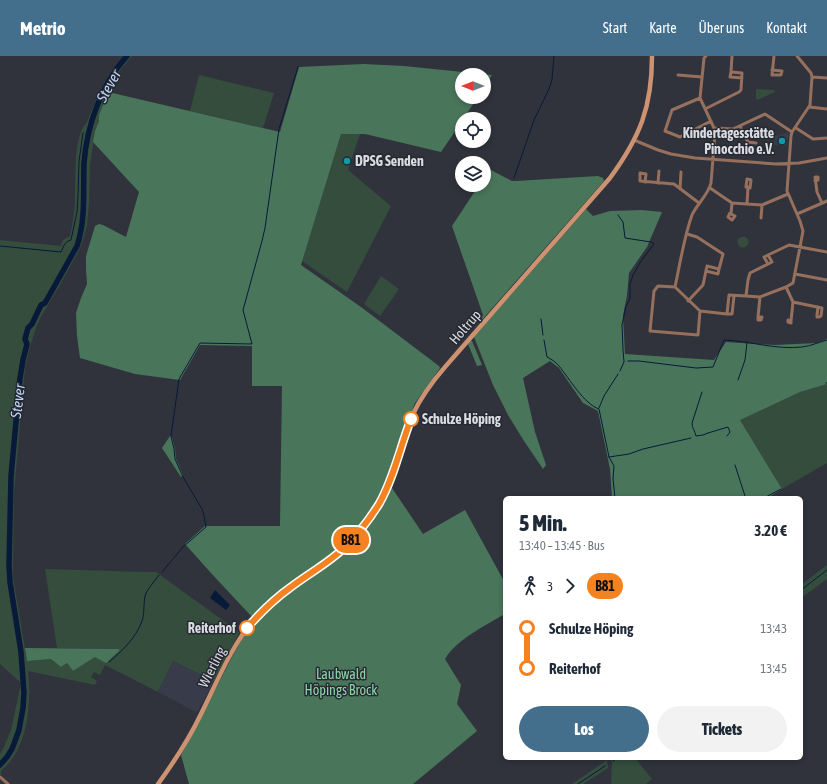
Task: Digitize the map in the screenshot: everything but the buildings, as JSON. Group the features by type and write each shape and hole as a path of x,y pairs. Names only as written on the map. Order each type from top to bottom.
{"main road":[{"name":"Holtrup","path":"344,548 357,534 379,503 394,469 413,414 417,405 431,384 610,178 624,158 634,140 645,112 650,93 652,56"},
{"name":"Wierling","path":"158,784 190,735 230,657 247,628 275,599 291,586 328,562 344,548"}],"street":[{"path":"705,109 741,90 742,73 730,72 732,56"},
{"path":"772,70 774,56"},
{"path":"700,311 698,335 650,331 654,291 658,286 675,288 700,311 732,314 734,296 760,298 793,283 803,229 788,194 787,186 789,164 792,132 809,107 812,77 811,73 797,56"},
{"path":"675,288 692,214 710,188 715,133 700,98 704,57"},
{"path":"678,75 702,77"},
{"path":"812,77 827,78"},
{"path":"700,98 672,110 665,132 680,136 711,121"},
{"path":"809,107 827,109"},
{"path":"714,128 733,129 765,114 792,132"},
{"path":"740,126 748,142 756,143"},
{"path":"796,128 814,140 827,138"},
{"path":"634,140 671,154 713,159 767,164 789,164 827,158"},
{"path":"658,183 659,170"},
{"path":"680,189 681,172"},
{"path":"815,181 817,192 822,203"},
{"path":"645,182 674,184 699,203"},
{"path":"747,204 748,187"},
{"path":"710,188 732,203 762,205 788,194"},
{"path":"797,214 827,201"},
{"path":"731,214 732,203"},
{"path":"761,218 762,205"},
{"path":"687,234 697,237 723,254 719,269 707,266 703,285 688,301"},
{"path":"746,296 750,273 772,262 768,255 789,245 827,252"},
{"path":"795,274 827,280"},
{"path":"786,287 793,302 791,321"},
{"path":"758,317 760,298"},
{"path":"793,302 818,307"},
{"path":"0,777 8,784"}],"shaded area":[{"path":"789,132 787,146 774,145 775,136"},
{"path":"173,661 214,681 198,711 196,712 158,692"}],"green space":[{"path":"124,56 132,56 121,69 108,92 99,115 99,121 95,131 90,165 87,225 83,240 78,252 37,325 25,368 14,493 13,577 27,661 51,659 61,667 67,663 73,671 95,657 120,651 118,649 57,648 45,569 156,572 239,633 214,681 173,661 158,692 105,665 100,675 94,672 91,677 97,681 95,685 28,671 28,717 18,750 1,771 1,775 0,754 11,730 21,683 0,664 0,240 61,246 63,240 70,236 75,200 76,157 79,137 102,88 112,71"},
{"path":"364,64 455,71 455,104 473,104 468,112 455,112 455,131 441,152 365,134 341,134 301,265 361,307 440,368 415,403 386,482 377,502 367,517 342,546 266,602 252,617 185,544 205,526 280,526 282,386 252,386 252,346 200,345 180,380 135,374 80,358 76,313 87,284 86,256 95,226 99,224 103,225 126,237 139,192 93,142 99,121 99,115 108,92 280,132 299,67"},
{"path":"199,75 274,93 263,128 190,111"},
{"path":"757,89 774,90 775,92 757,100"},
{"path":"341,134 360,134 348,170 391,206 347,292 302,261"},
{"path":"491,170 512,181 598,176 603,178 604,181 481,321 483,315 452,226 474,192 491,192"},
{"path":"586,209 593,216 610,211 642,210 662,212 647,247 629,273 623,316 625,354 714,360 726,342 774,345 817,343 827,339 827,384 800,392 740,420 782,489 770,496 612,496 610,469 598,411 583,403 559,368 550,361 523,378 535,432 546,465 543,469 508,415 493,385 474,337"},
{"path":"743,236 747,238 749,242 747,246 743,248 739,246 737,242 739,238"},
{"path":"381,276 399,289 380,316 364,304"},
{"path":"472,341 482,365 477,366 468,344"},
{"path":"758,379 800,392 827,384 827,463 782,489 740,420"},
{"path":"170,436 172,437 176,459 183,475 181,477 162,448"},
{"name":"Laubwald Höpings Brock","path":"390,485 423,534 465,510 503,579 503,615 464,639 445,659 461,685 457,704 477,731 413,784 189,784 181,755 245,634 270,606 346,550 371,521 382,505"},
{"path":"827,565 827,579 803,597 803,583"},
{"path":"25,648 120,650 106,663 95,657 73,671 67,663 61,667 51,659 27,661"},
{"path":"607,760 608,768 583,784 572,784"},
{"path":"611,760 637,760 652,779 646,784 611,784"}],"water":[{"path":"215,590 230,605 226,610 210,598"}],"waterway":[{"name":"Stever","path":"0,765 12,749 19,730 24,693 21,652 10,582 9,566 11,476 20,378 27,344 25,339 28,328 32,324 41,305 45,303 77,246 82,226 84,163 88,134 103,93 118,67 127,56"},
{"path":"514,178 534,120 552,80 554,56"},
{"path":"162,572 183,547 206,527 202,509 183,477 175,459 171,436 179,379 200,343 252,344 243,310 265,228 279,129 298,67"},
{"path":"0,246 61,252 66,243 71,240 77,212 79,161 83,133"},
{"path":"618,215 623,222 625,238 651,242 654,244 641,261 630,284 630,299 626,306 622,325 624,362 620,371"},
{"path":"541,319 543,335"},
{"path":"544,340 547,357 558,365 582,396 593,406 599,409 609,457 614,466 613,479 615,496"},
{"path":"628,361 696,368 713,367 724,340 792,348 827,340"},
{"path":"738,380 745,360 747,342"},
{"path":"599,408 604,396 618,374"},
{"path":"702,392 692,423 696,436 728,427 730,432 727,436"},
{"path":"609,457 629,454 643,449 691,438"},
{"path":"735,465 745,496"},
{"path":"768,496 781,489"},
{"path":"803,588 827,570"},
{"path":"109,662 124,649 136,633 143,618 146,593 159,575"},
{"path":"578,784 605,766"}],"bus line":[{"name":"B81","path":"247,628 275,599 291,586 328,562 344,548 369,519 388,484 411,419"}],"place":[{"name":"Kindertagesstätte Pinocchio e.V.","path":"782,141"},
{"name":"DPSG Senden","path":"347,161"},
{"name":"Schulze Höping","path":"411,419"},
{"name":"Reiterhof","path":"247,628"}]}
